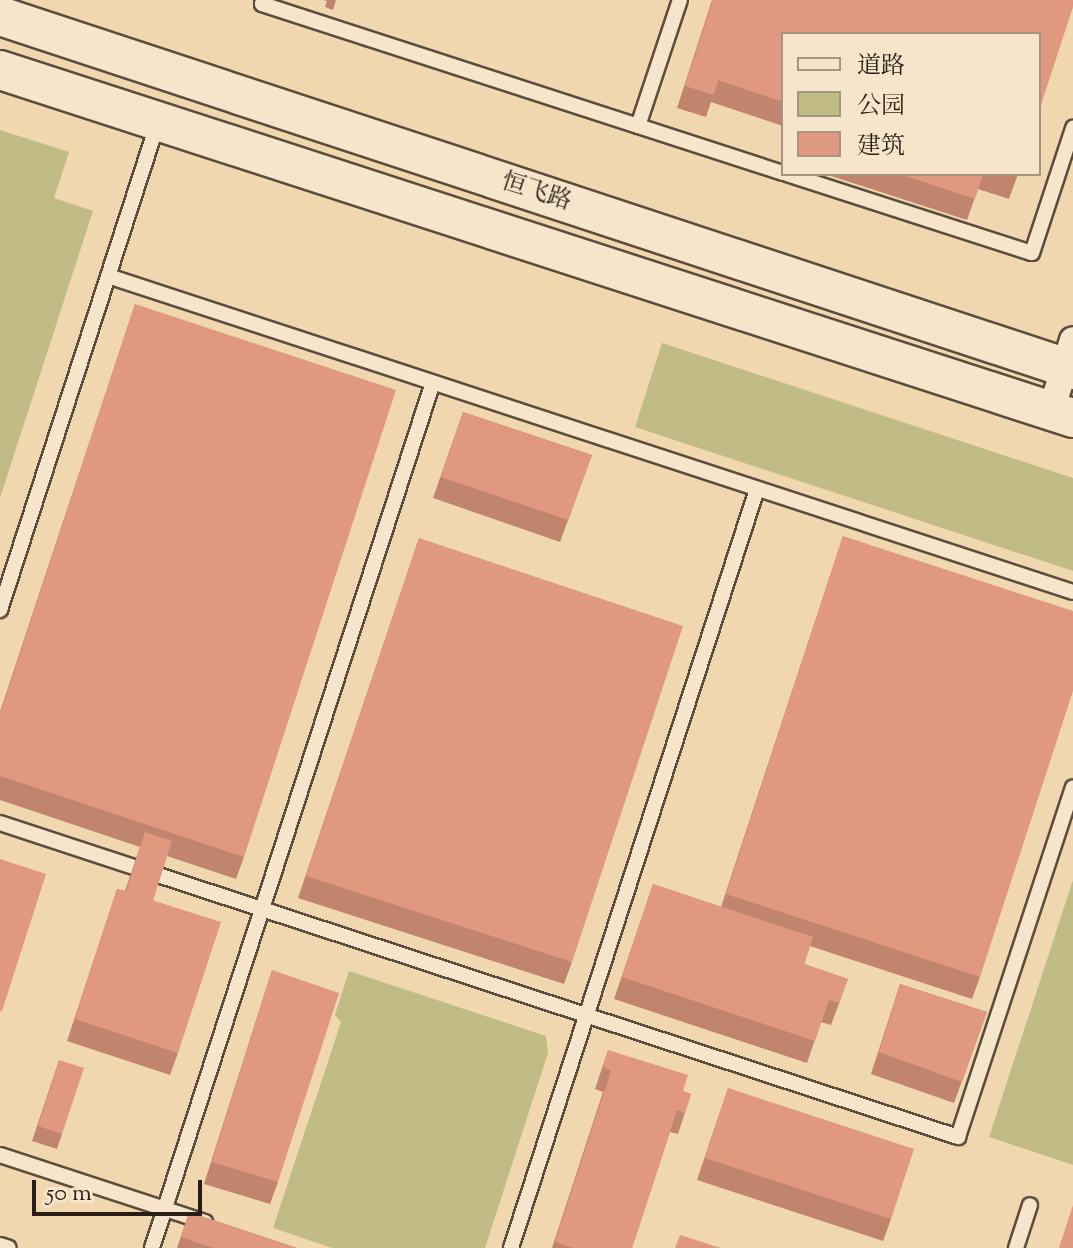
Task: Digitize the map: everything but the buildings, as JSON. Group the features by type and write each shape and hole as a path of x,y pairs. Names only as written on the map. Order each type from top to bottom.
{"main road":[{"name":"恒飞路","path":"0,16 1070,359"},
{"name":"恒飞路","path":"0,70 1062,415"}],"street":[{"path":"1062,415 1070,359"}],"lane":[{"path":"263,0 262,4 781,172"},
{"path":"638,126 680,0"},
{"path":"0,610 158,122"},
{"path":"794,176 1032,253 1073,128"},
{"path":"108,276 1073,592"},
{"path":"152,1248 433,382"},
{"path":"511,1248 757,489"},
{"path":"161,876 958,1137 1073,787"},
{"path":"0,823 134,867"},
{"path":"0,1155 224,1229"},
{"path":"1016,1248 1030,1205"},
{"path":"0,1245 9,1248"}],"green space":[{"path":"0,130 69,152 54,198 93,211 0,498"},
{"path":"662,343 1073,478 1073,571 635,427"},
{"path":"1073,880 1073,1165 989,1137"},
{"path":"349,971 546,1036 548,1053 485,1248 332,1248 273,1228 341,1022 335,1015"}]}
